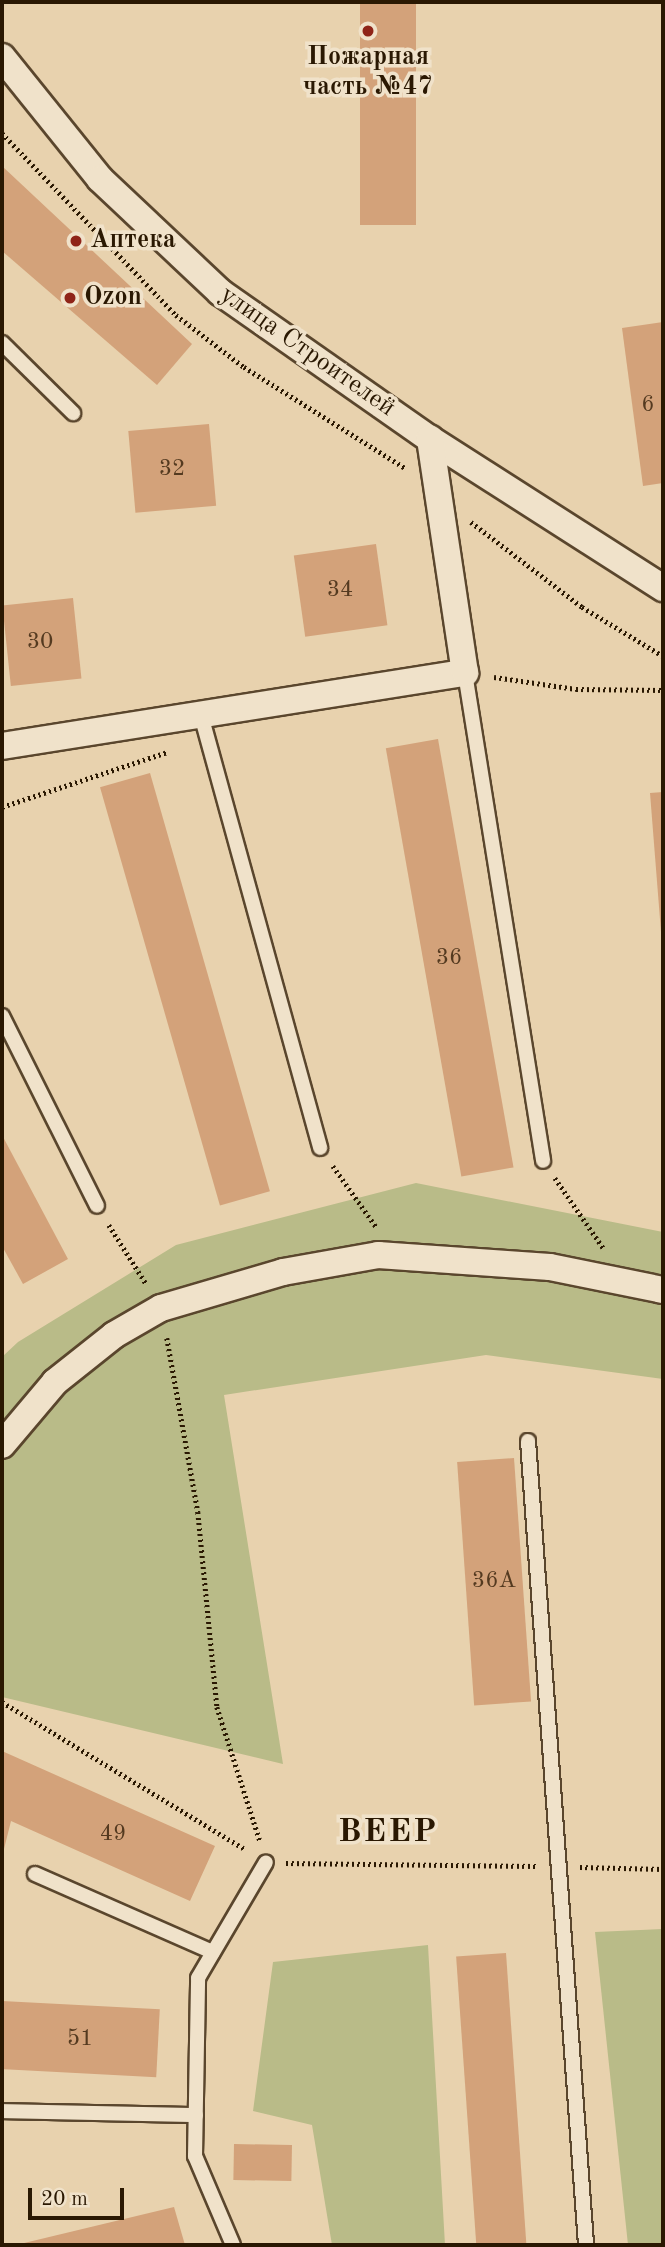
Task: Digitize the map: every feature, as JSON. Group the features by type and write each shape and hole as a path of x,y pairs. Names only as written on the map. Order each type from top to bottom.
{"street":[{"name":"улица Строителей","path":"4,67 100,179 220,292 430,439 663,588"},
{"path":"2,746 465,673 430,439"},
{"path":"2,1445 55,1382 114,1335 162,1308 283,1272 398,1257 624,1278 663,1290"}],"lane":[{"path":"2,343 73,413"},
{"path":"465,673 543,1161"},
{"path":"201,715 320,1148"},
{"path":"2,1016 97,1206"},
{"path":"528,1441 556,1867 586,2245"},
{"path":"233,2245 195,2156 198,1978 266,1862"},
{"path":"35,1874 213,1952"},
{"path":"2,2110 195,2115"}],"path":[{"path":"2,133 176,315"},
{"path":"465,673 576,689 663,690"},
{"path":"320,1148 398,1257"},
{"path":"543,1161 624,1278"},
{"path":"97,1206 162,1308 198,1512 217,1707 266,1862"},
{"path":"2,1702 266,1862 663,1868"}],"green space":[{"path":"416,1183 663,1232 663,1379 486,1355 224,1395 283,1764 2,1697 2,1357 18,1342 176,1245"},
{"path":"663,1929 663,2245 628,2245 595,1932"},
{"path":"428,1945 445,2245 332,2245 312,2125 253,2111 273,1962"}],"building":[{"path":"360,2 416,2 416,225 360,225"},
{"path":"2,166 192,344 157,385 2,251"},
{"path":"663,322 663,483 643,486 622,328"},
{"path":"209,424 216,506 135,513 128,431"},
{"path":"376,544 387,625 305,637 294,556"},
{"path":"73,598 81,679 11,686 2,605"},
{"path":"438,739 514,1167 461,1177 386,748"},
{"path":"150,773 270,1191 220,1205 100,787"},
{"path":"663,792 663,932 661,932 650,793"},
{"path":"2,1135 68,1259 23,1284 2,1246"},
{"path":"514,1458 531,1701 474,1705 457,1462"},
{"path":"2,1751 215,1846 190,1901 11,1821 2,1857"},
{"path":"506,1953 526,2245 476,2245 456,1956"},
{"path":"2,2001 160,2009 156,2077 2,2069"},
{"path":"234,2144 292,2145 291,2181 233,2180"},
{"path":"174,2207 185,2245 20,2245 20,2244"}],"place":[{"name":"Пожарная часть №47","path":"368,31"},
{"name":"Аптека","path":"76,241"},
{"name":"Ozon","path":"70,298"}],"district":[{"name":"ВЕЕР","path":"388,1833"}]}
